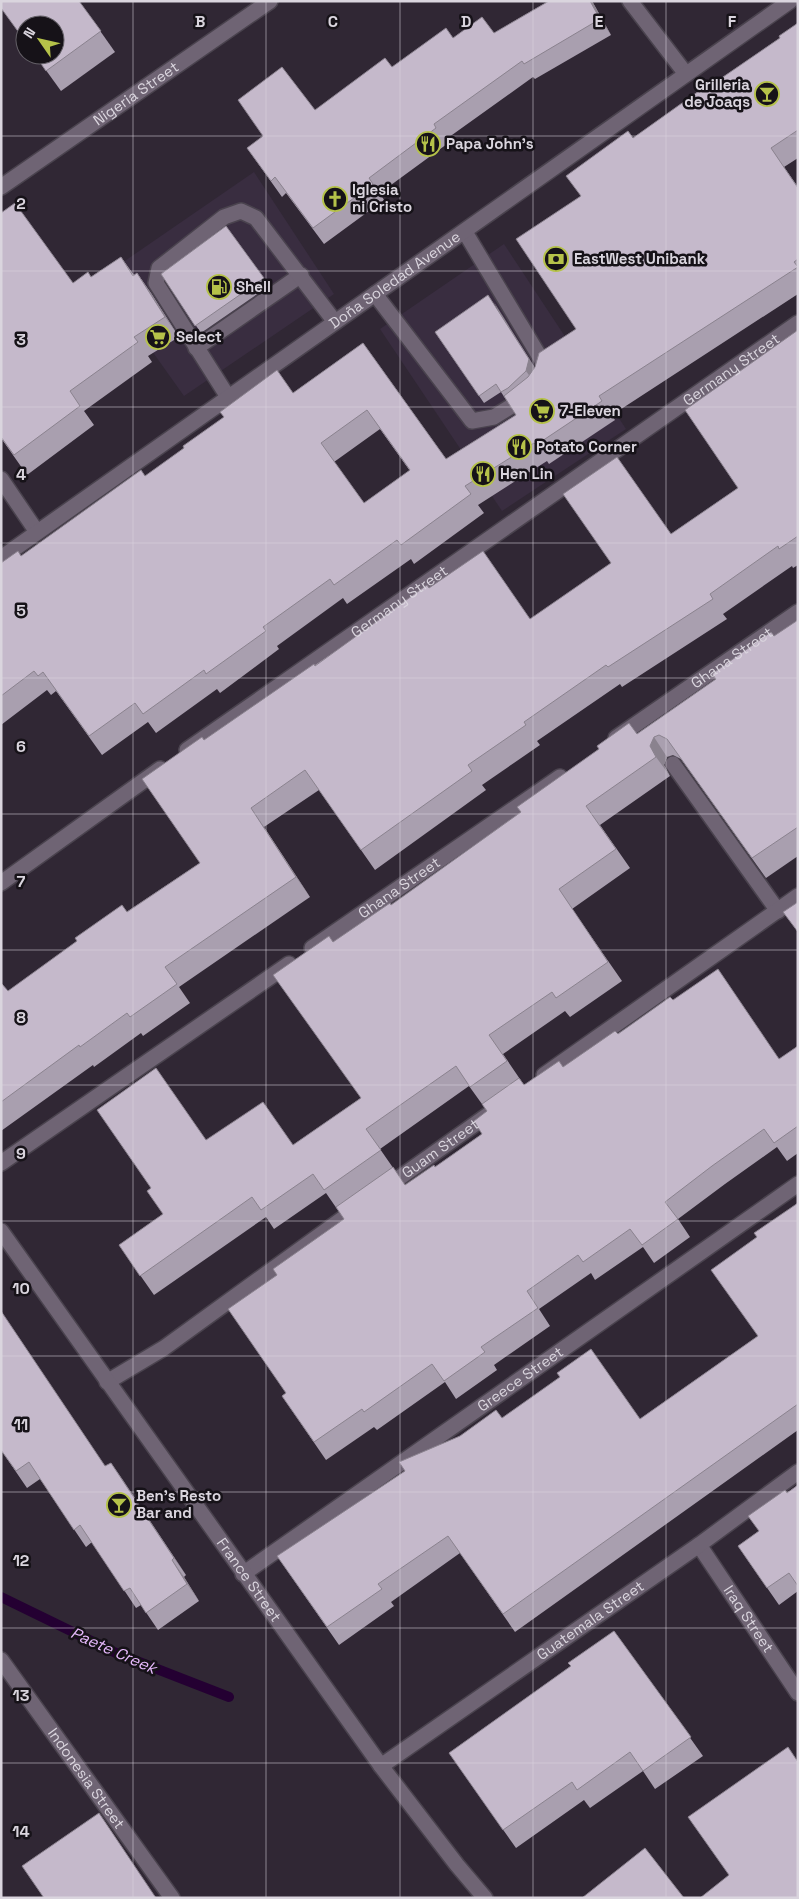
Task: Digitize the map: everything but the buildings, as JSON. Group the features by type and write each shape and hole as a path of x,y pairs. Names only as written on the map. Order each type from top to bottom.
{"street":[{"name":"Nigeria Street","path":"1,187 270,1"},
{"path":"630,1 686,74"},
{"name":"Doña Soledad Avenue","path":"1,558 790,1"},
{"path":"228,397 156,283 159,268 224,217 241,211 256,218 335,322"},
{"path":"375,294 472,421 494,417 531,394 540,381 544,364 465,232"},
{"path":"196,348 301,275"},
{"name":"Germany Street","path":"1,883 86,821 798,323"},
{"path":"1,479 37,532"},
{"name":"Ghana Street","path":"602,748 798,612"},
{"path":"673,764 778,911"},
{"name":"Ghana Street","path":"1,1163 569,770"},
{"path":"533,1083 798,896"},
{"name":"Guam Street","path":"107,1382 164,1348 290,1255 500,1106"},
{"name":"Greece Street","path":"243,1574 798,1184"},
{"name":"France Street","path":"1,1231 381,1766 485,1898"},
{"name":"Guatemala Street","path":"381,1766 699,1545 798,1472"},
{"name":"Iraq Street","path":"699,1545 798,1694"},
{"name":"Indonesia Street","path":"1,1660 172,1898"}],"shaded area":[{"path":"254,172 334,294 184,396 100,278"},
{"path":"504,244 626,429 502,511 380,329"}],"waterway":[{"name":"Paete Creek","path":"1,1597 116,1653 229,1697"}],"place":[{"name":"Grilleria de Joaqs","path":"767,94"},
{"name":"Papa John's","path":"428,144"},
{"name":"Iglesia ni Cristo","path":"335,199"},
{"name":"EastWest Unibank","path":"556,259"},
{"name":"Shell","path":"219,287"},
{"name":"Select","path":"158,337"},
{"name":"7-Eleven","path":"542,411"},
{"name":"Potato Corner","path":"519,447"},
{"name":"Hen Lin","path":"483,474"},
{"name":"Ben's Resto Bar and","path":"119,1505"}]}
